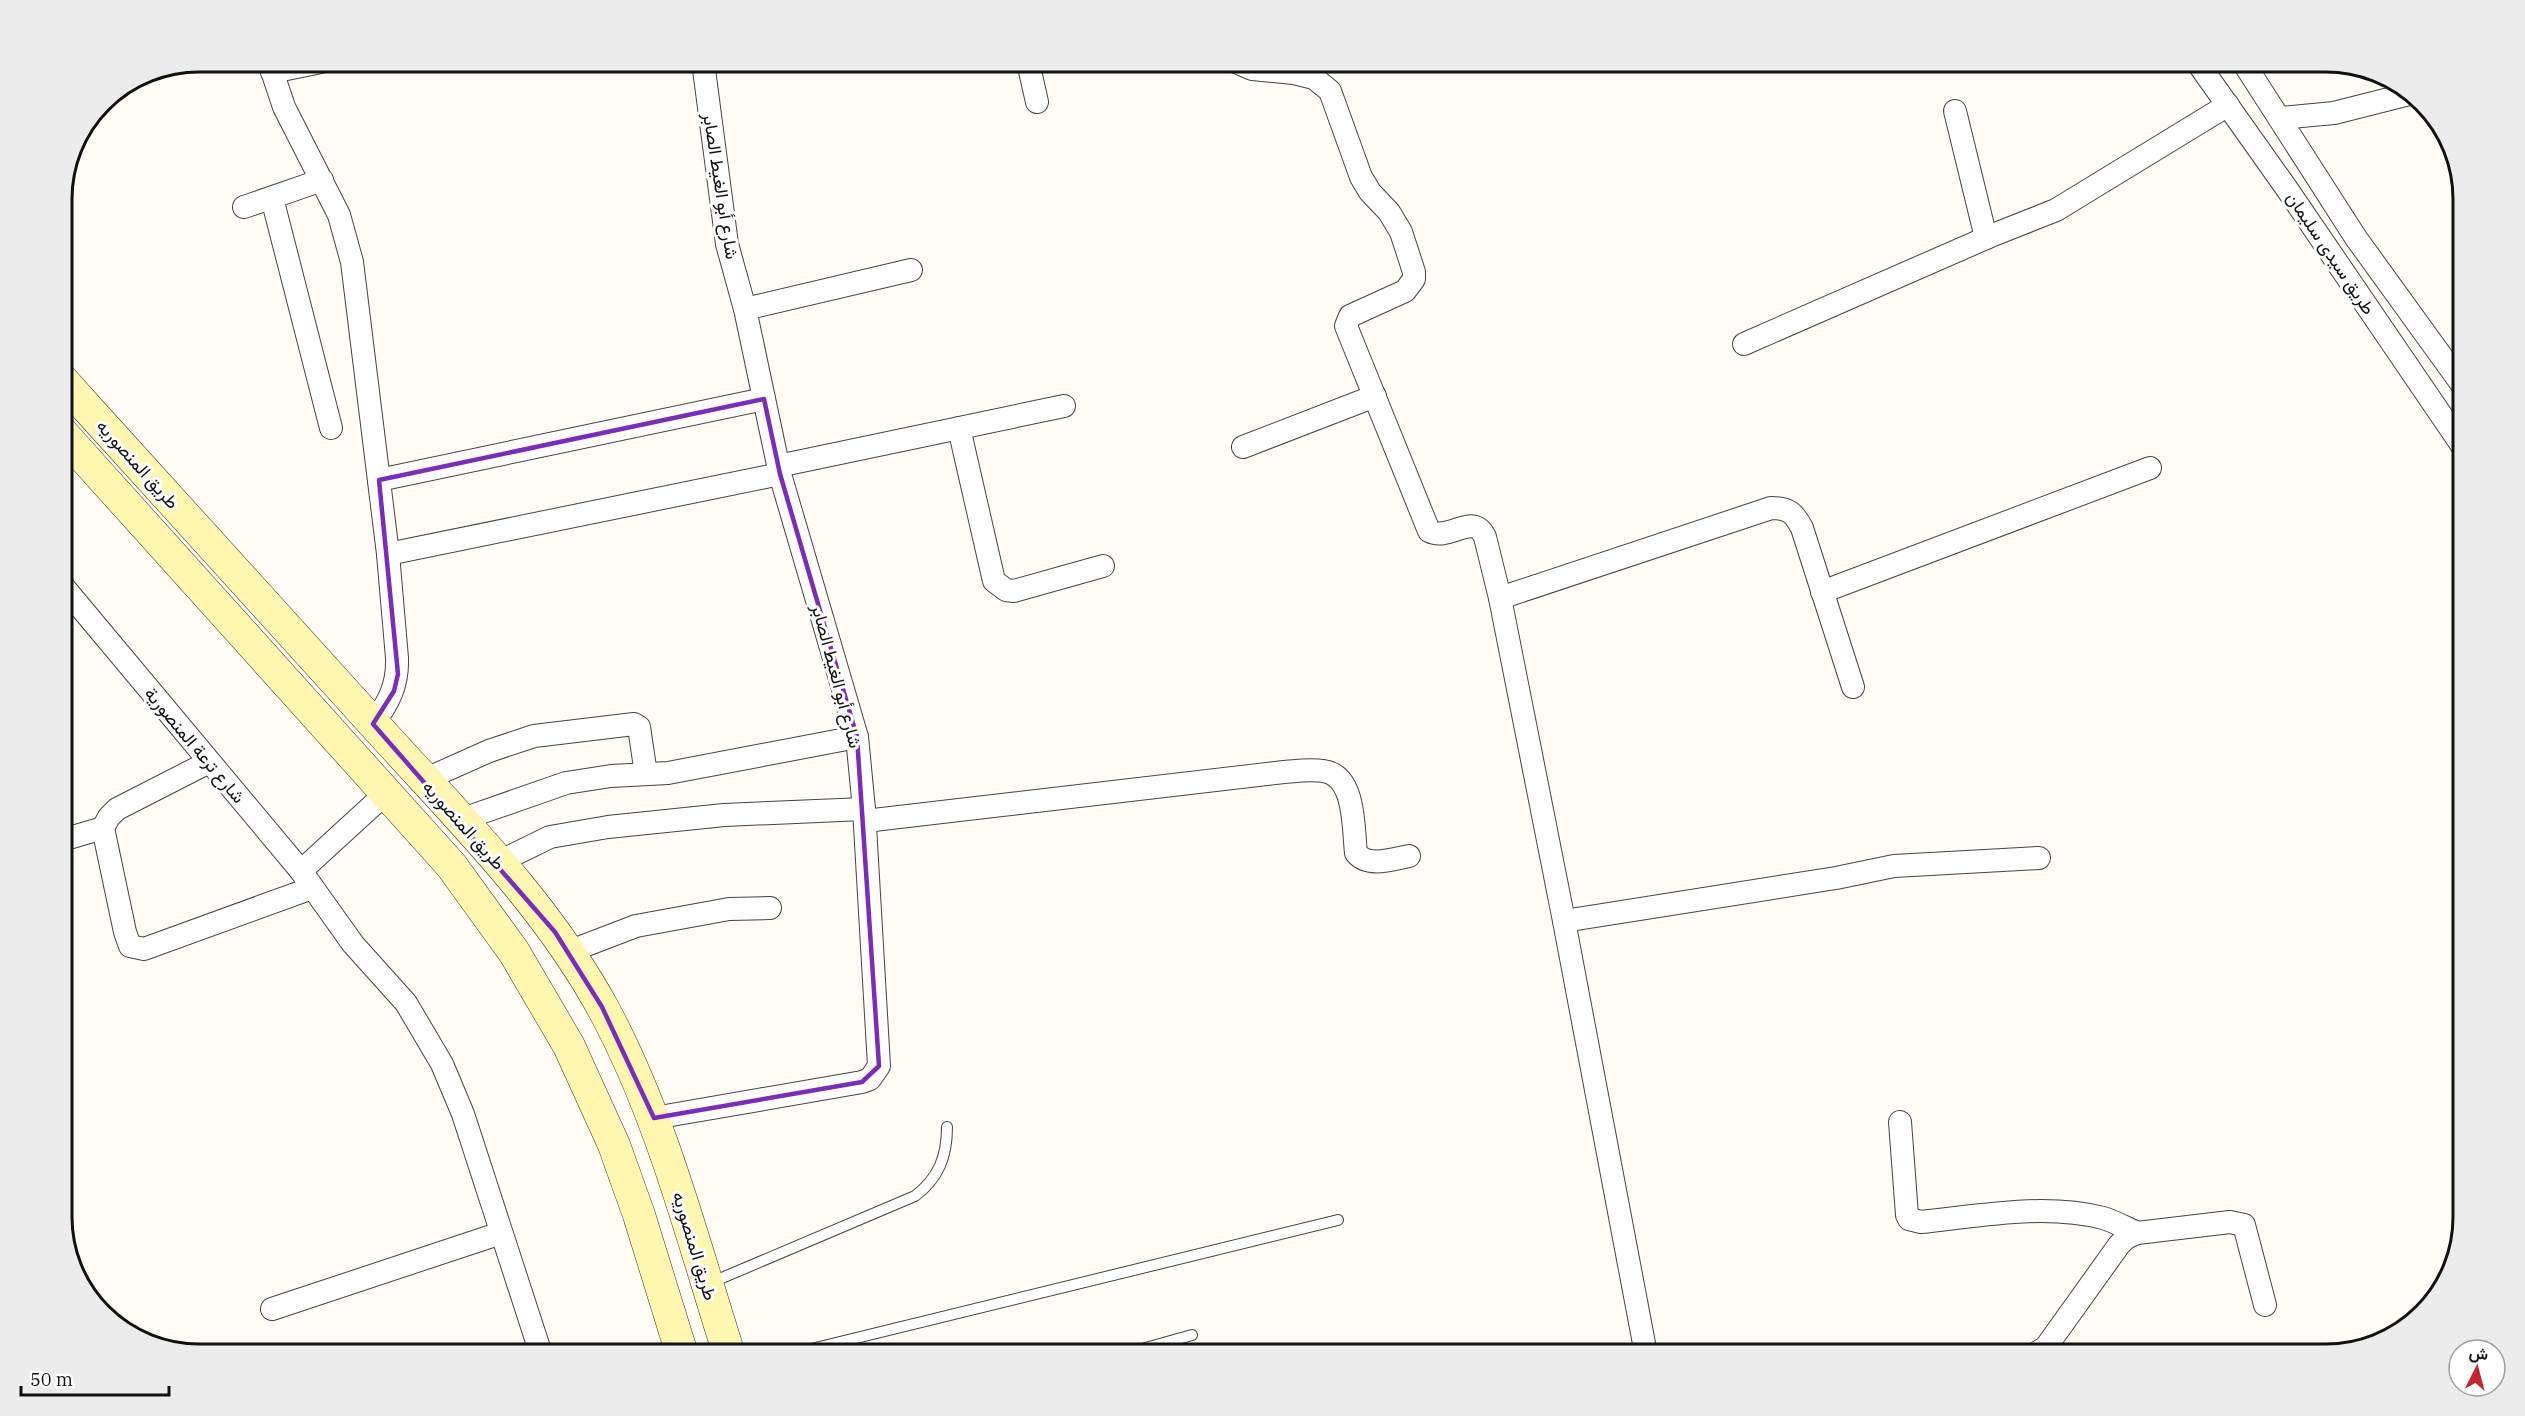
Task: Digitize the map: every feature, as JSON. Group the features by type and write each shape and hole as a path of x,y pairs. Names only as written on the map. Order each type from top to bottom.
{"main road":[{"name":"طريق المنصوريه","path":"72,391 499,862 528,896 568,952 602,1007 623,1047 654,1118 726,1344"},
{"name":"طريق المنصوريه","path":"72,445 379,799 451,865 496,926 542,998 592,1095 614,1145 639,1215 679,1344"},
{"path":"639,1215 681,1203"}],"street":[{"path":"273,72 284,107 339,215 352,262 388,554 398,674 394,691 373,724"},
{"name":"شارع أبو الغيط الصابر","path":"654,1118 862,1082 876,1073 879,1058 864,815 856,737 779,470 745,309 723,222 704,72"},
{"path":"1030,72 1037,102"},
{"path":"1284,72 1314,78 1330,91 1361,177 1370,192 1389,212 1401,232 1414,272 1411,286 1405,291 1350,316 1346,326 1429,531 1444,535 1467,526 1475,526 1482,530 1500,598 1644,1344"},
{"name":"طريق سيدى سليمان","path":"2204,72 2288,189 2453,432"},
{"name":"طريق سيدى سليمان","path":"2250,72 2356,238 2453,373"},
{"path":"2280,118 2319,116 2399,96"},
{"path":"1744,344 1986,238 2056,210 2228,105"},
{"path":"1956,111 1986,238"},
{"path":"244,207 322,180"},
{"path":"272,198 331,428"},
{"path":"745,309 911,270"},
{"path":"1243,447 1375,396"},
{"path":"379,480 764,399"},
{"path":"388,554 779,470 1064,405"},
{"path":"959,428 994,581 999,587 1014,591 1103,566"},
{"path":"1822,592 2150,468"},
{"path":"1500,598 1771,508 1783,508 1793,513 1802,528 1853,687"},
{"name":"شارع ترعة المنصورية","path":"72,597 307,880 353,944 406,1003 442,1064 463,1114 538,1344"},
{"path":"424,780 489,751 534,736 634,724 639,727 646,774"},
{"path":"460,820 566,783 611,776 668,773 856,737"},
{"path":"209,762 117,809 103,828 130,946 144,949 307,880 332,842 379,799"},
{"path":"499,862 550,837 608,827 724,815 864,815 1284,772 1324,770 1339,779 1346,789 1356,853 1364,860 1381,861 1409,856"},
{"path":"72,837 103,828"},
{"path":"1564,921 1836,878 1894,866 2038,858"},
{"path":"568,952 636,926 729,909 770,908"},
{"path":"1899,1122 1907,1215 1910,1219 1921,1222 2035,1212 2081,1214 2104,1218 2137,1233"},
{"path":"2048,1344 2120,1245 2126,1238 2137,1233 2230,1222 2244,1225 2265,1305"},
{"path":"272,1309 501,1233"}],"lane":[{"path":"707,1284 915,1196 927,1187 940,1168 947,1147 948,1127"},
{"path":"832,1344 1338,1220"},
{"path":"1160,1344 1192,1335"}],"highlighted area":[{"path":"764,399 780,474 857,737 879,1066 862,1082 654,1118 602,1007 555,932 373,724 394,691 398,674 379,480"}]}
